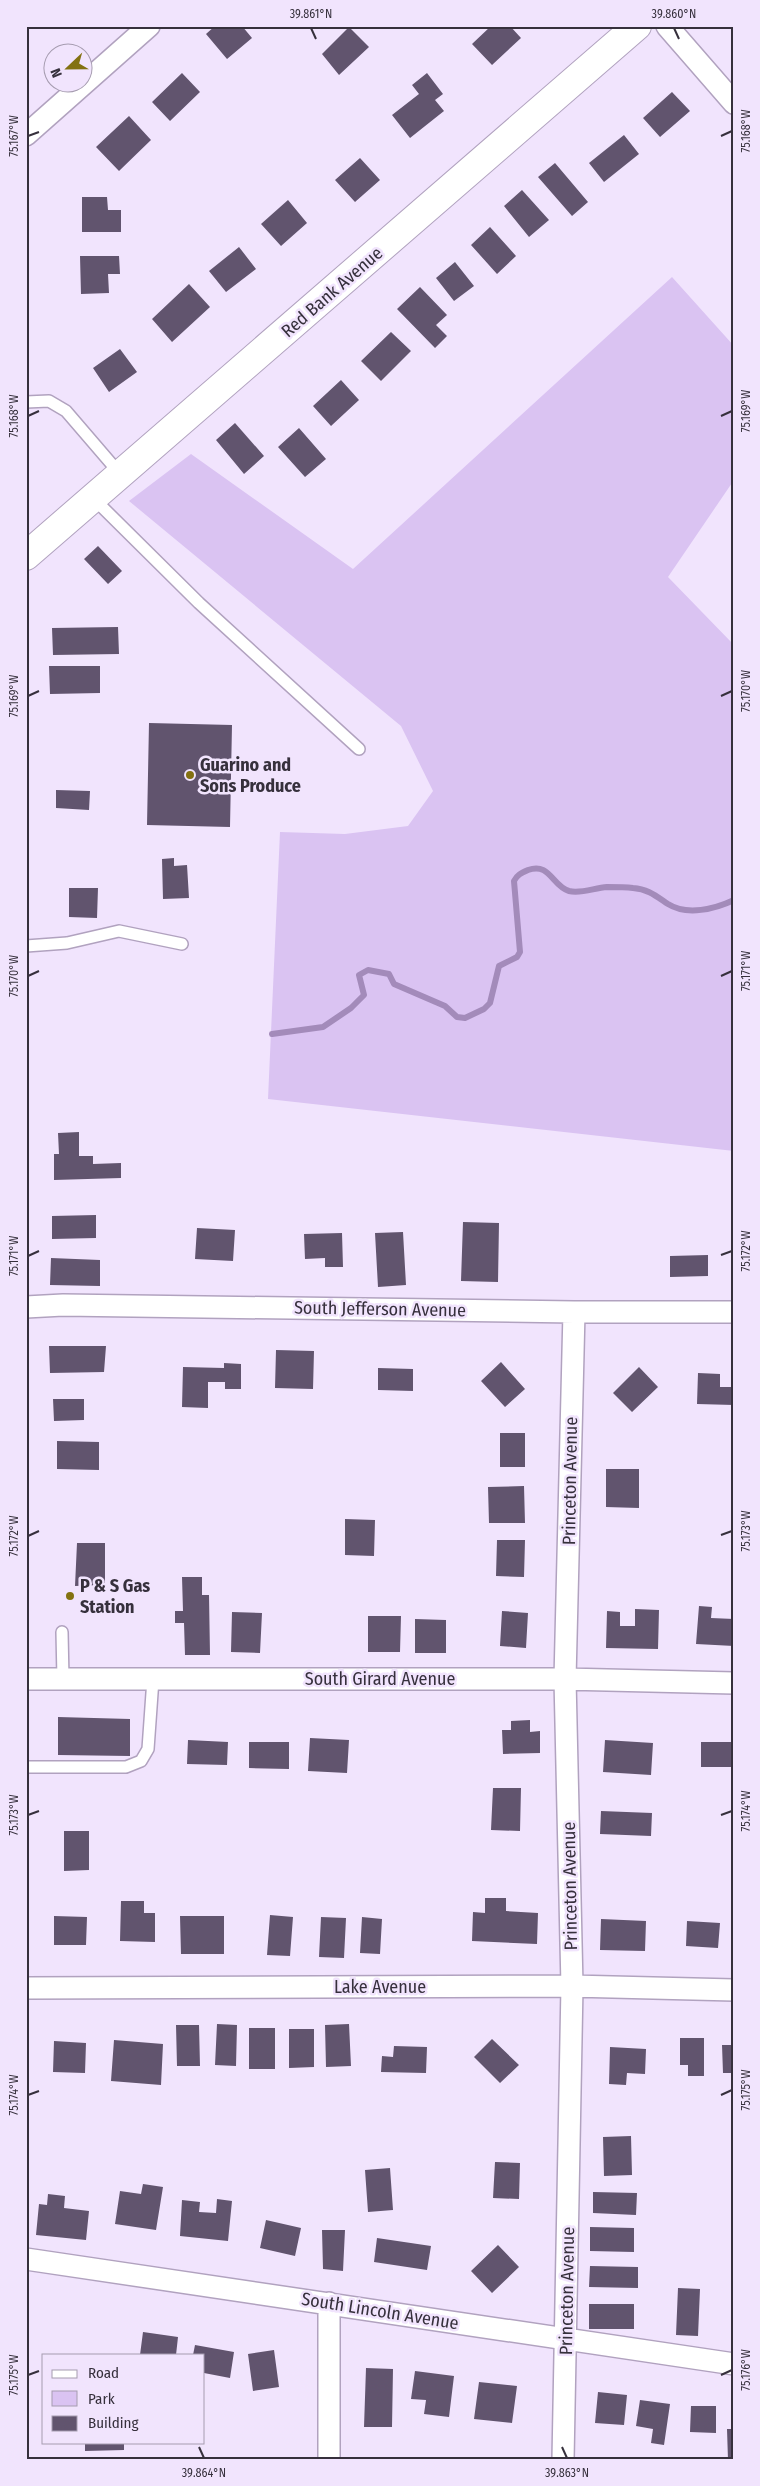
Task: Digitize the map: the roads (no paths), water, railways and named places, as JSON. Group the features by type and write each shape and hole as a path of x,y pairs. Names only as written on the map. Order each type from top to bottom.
{"street":[{"path":"26,135 149,26"},
{"name":"Red Bank Avenue","path":"26,556 637,26"},
{"path":"667,26 734,103"},
{"name":"South Jefferson Avenue","path":"26,1307 62,1305 574,1312 734,1312"},
{"name":"Princeton Avenue","path":"563,2460 572,1986 565,1679 574,1312"},
{"name":"South Girard Avenue","path":"26,1679 565,1679 734,1683"},
{"name":"Lake Avenue","path":"26,1988 572,1986 734,1990"},
{"name":"South Lincoln Avenue","path":"26,2259 734,2364"},
{"path":"329,2303 329,2460"}],"lane":[{"path":"26,402 49,401 66,411 121,475"},
{"path":"93,498 199,603 359,750"},
{"path":"26,946 67,943 119,932 182,944"},
{"path":"62,1632 62,1679"},
{"path":"26,1767 126,1767 141,1761 148,1749 153,1679"}],"waterway":[{"path":"272,1034 323,1027 351,1008 364,995 359,975 368,970 389,974 394,984 445,1006 457,1017 465,1018 484,1009 490,1003 499,966 517,957 520,952 514,881 516,877 528,870 541,869 569,891 574,892 607,887 638,889 652,893 668,904 684,910 701,910 734,900"}],"place":[{"name":"Guarino and Sons Produce","path":"190,775"},
{"name":"P & S Gas Station","path":"70,1596"}]}
